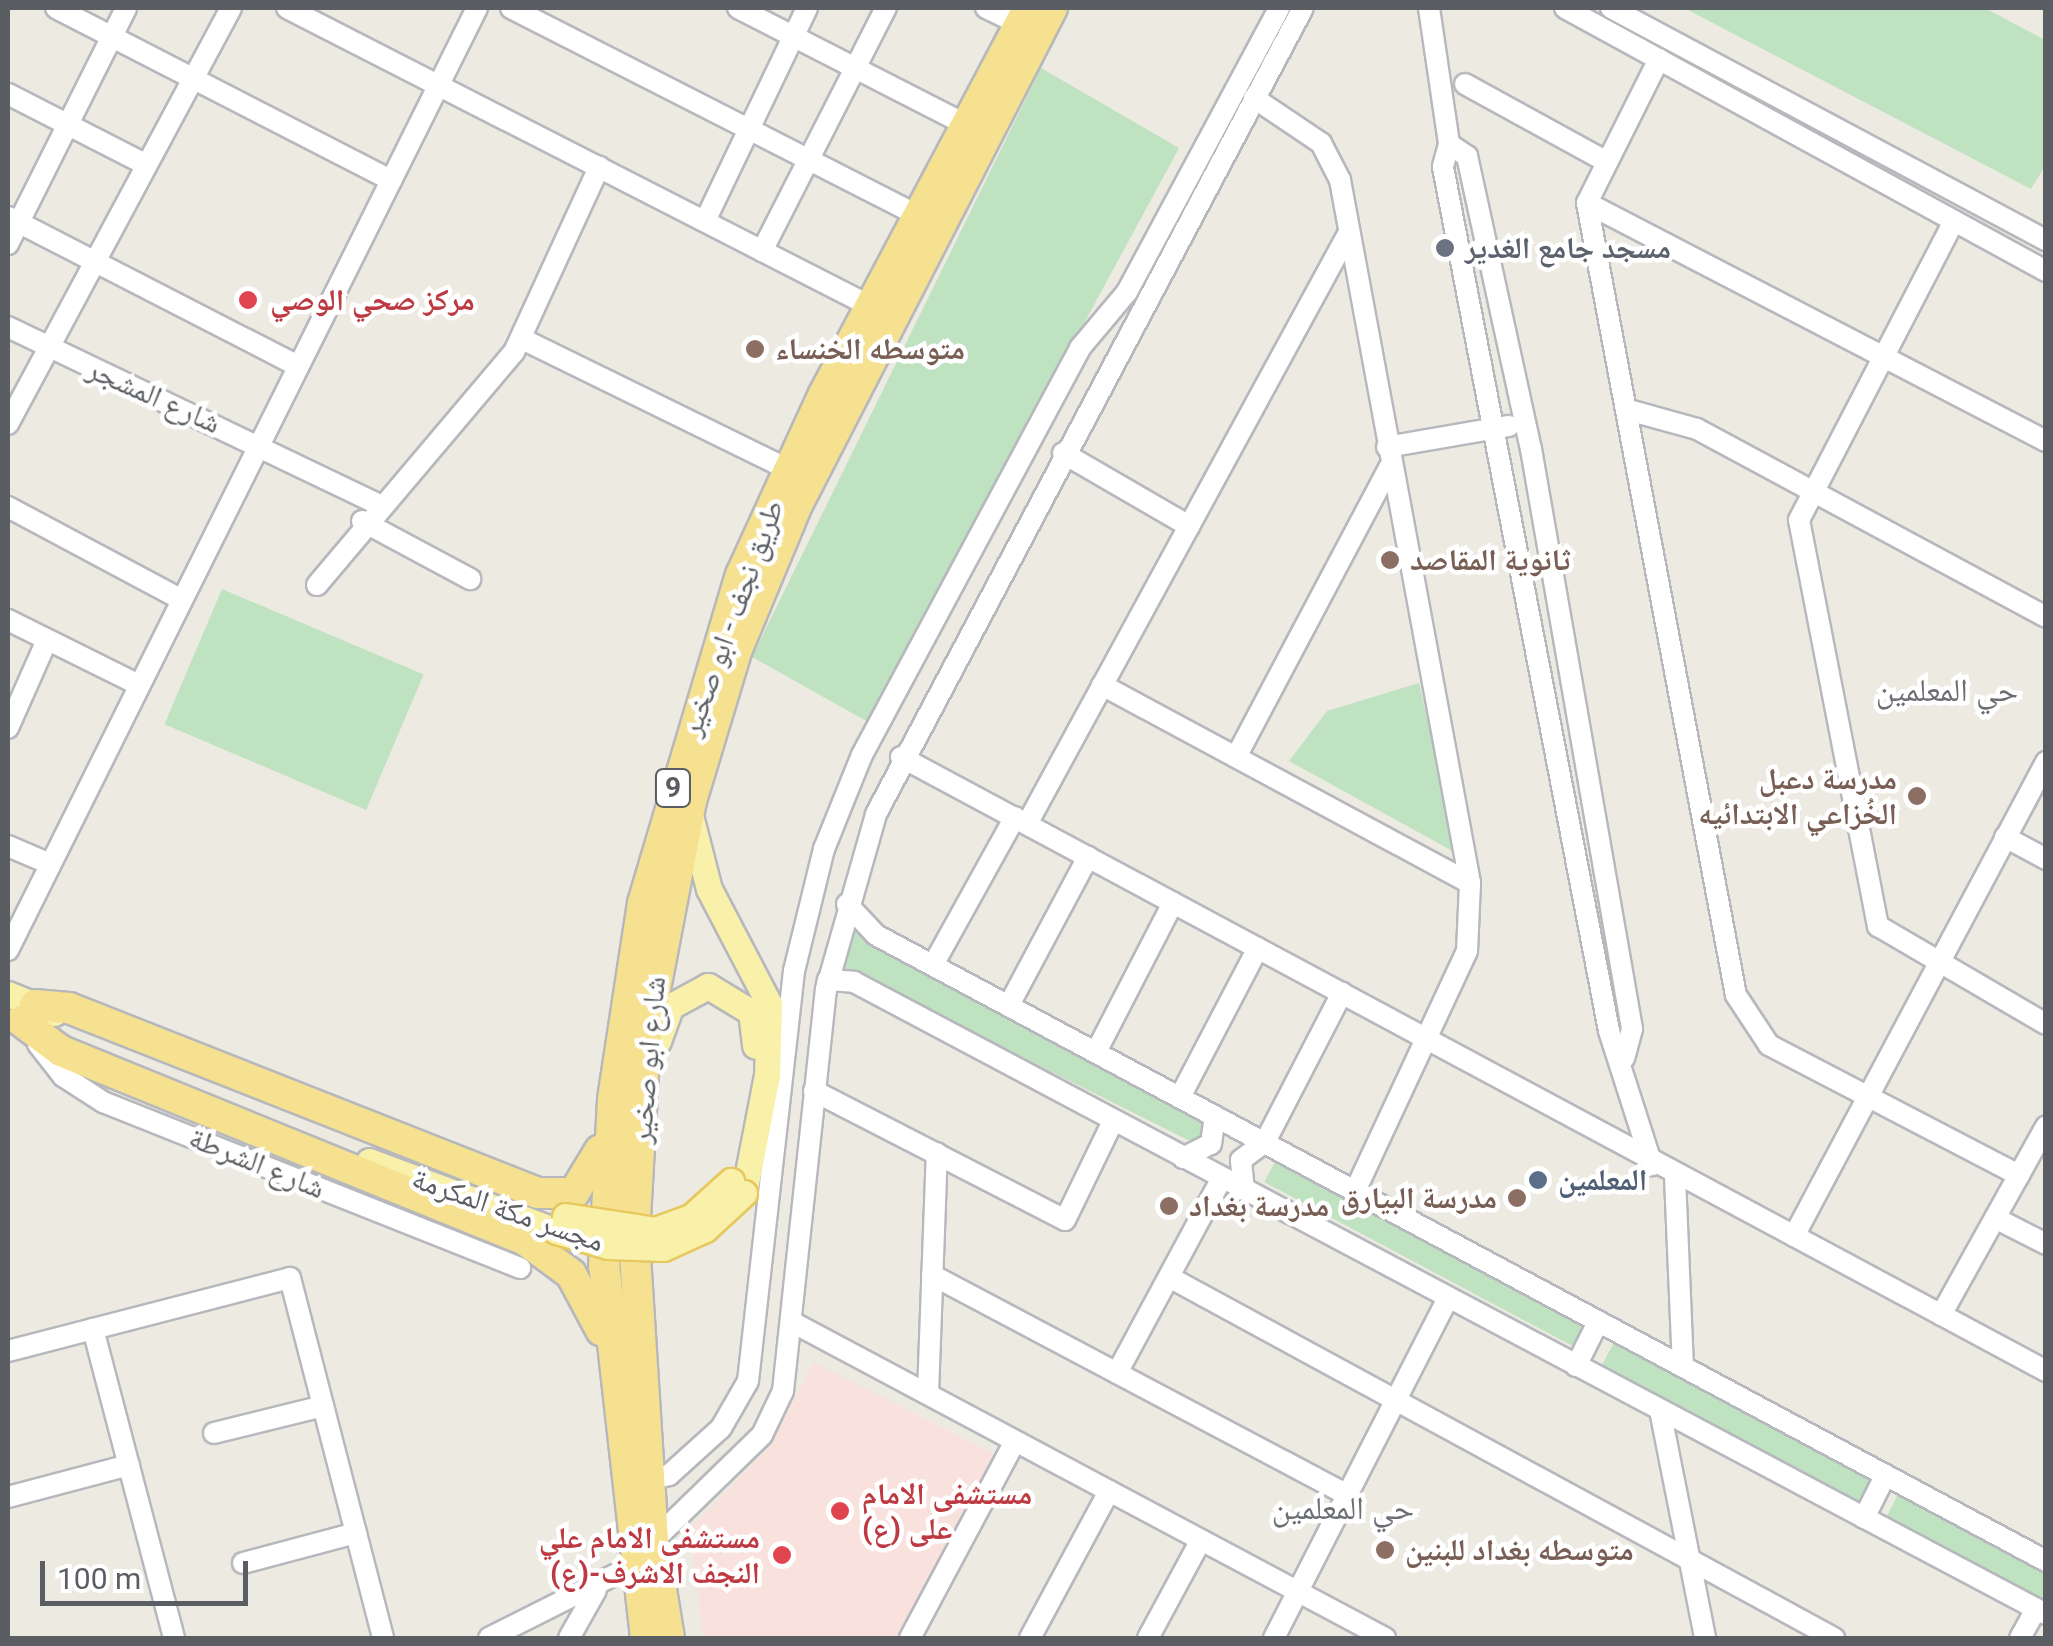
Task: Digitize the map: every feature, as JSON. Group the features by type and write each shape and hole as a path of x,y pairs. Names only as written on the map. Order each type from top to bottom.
{"highway":[{"name":"طريق نجف - ابو صخير","path":"646,1638 632,1566 604,1266 613,1098 642,904 682,754 741,575 1052,8"},
{"name":"طريق نجف - ابو صخير","path":"836,401 872,307 1023,16"},
{"name":"طريق نجف - ابو صخير","path":"737,649 804,455"},
{"name":"شارع ابو صخير","path":"653,1541 635,1329 639,1139 653,982 691,801 737,649"},
{"path":"18,1009 69,1008 556,1197 587,1184 613,1098"},
{"path":"18,1009 62,1051 542,1250 594,1309 614,1378"},
{"name":"9","path":"653,1541 668,1638"}],"main road":[{"path":"691,801 709,888 769,1004 767,1076 738,1187"},
{"path":"639,1139 663,1016 693,987 726,989 756,1027 738,1187"},
{"name":"شارع الشرطة","path":"18,1009 328,1134"},
{"name":"مجسر مكة المكرمة","path":"328,1134 560,1223 656,1230 691,1217 738,1187"}],"street":[{"path":"56,8 392,180"},
{"path":"8,244 13,220 68,124 126,8"},
{"path":"8,424 143,163 232,8"},
{"path":"288,8 872,307"},
{"path":"8,950 477,8"},
{"path":"511,8 921,217"},
{"path":"738,8 969,126"},
{"path":"705,222 807,8"},
{"path":"762,251 886,8"},
{"path":"986,8 1023,16"},
{"path":"826,990 847,904 876,814 902,757 1063,453 1279,8"},
{"path":"648,1480 669,1475 720,1428 748,1382 792,986 843,801 862,755 1080,348 1136,297 1303,8"},
{"path":"1429,8 1449,144 1443,168 1500,428 1610,1031 1624,1058 1652,1165"},
{"path":"1565,8 2046,272"},
{"path":"1611,8 2046,240"},
{"path":"1659,59 1587,203 1632,411 1736,995 1769,1045 2019,1175"},
{"path":"1465,84 1606,162"},
{"path":"8,94 143,163"},
{"path":"1254,98 1321,143 1340,180 1470,883 1467,951 1430,1041 1355,1191"},
{"path":"1449,144 1467,156 1525,424 1632,1029 1624,1058"},
{"path":"316,586 362,521 380,505 522,338 599,167"},
{"path":"1587,203 1884,352 2046,441"},
{"path":"13,220 298,366"},
{"path":"1954,222 1809,492 1799,520 1868,903 1892,942 2046,1024"},
{"path":"933,966 1102,685 1348,234"},
{"name":"شارع المشجر","path":"8,327 380,505"},
{"path":"522,338 804,455"},
{"path":"1632,411 1697,429 2046,617"},
{"path":"1236,757 1389,456 1525,424"},
{"path":"1063,453 1190,526"},
{"path":"8,506 182,600"},
{"path":"362,521 470,579"},
{"path":"8,620 139,685"},
{"path":"8,728 47,640"},
{"path":"1102,685 1470,883"},
{"path":"1555,724 1580,720"},
{"path":"902,757 1652,1165 1794,1236 2046,1372"},
{"path":"1794,1236 1865,1096 2043,772"},
{"path":"843,801 876,814"},
{"path":"2005,837 2046,859"},
{"path":"8,846 50,864"},
{"path":"1009,1006 1088,857"},
{"path":"1096,1052 1173,902"},
{"path":"847,904 865,927 933,966 2046,1561"},
{"path":"1180,1097 1258,948"},
{"path":"653,1541 771,1421 792,1322 828,980 854,982 2041,1611 2020,1638"},
{"path":"1244,1190 1241,1160 1265,1142 1342,993"},
{"name":"شارع الشرطة","path":"18,1009 89,1096 520,1268"},
{"path":"814,1091 1065,1220 1113,1121"},
{"path":"1184,1158 1212,1144 1215,1116"},
{"path":"1941,1315 2046,1126"},
{"path":"928,1394 937,1154"},
{"path":"1675,1177 1682,1367"},
{"path":"1117,1374 1222,1178"},
{"path":"1996,1218 2046,1244"},
{"path":"932,1275 1347,1495"},
{"path":"1169,1276 1834,1638"},
{"path":"8,1351 290,1278 383,1638"},
{"path":"1274,1638 1448,1298"},
{"path":"792,1322 1385,1638"},
{"path":"1576,1366 1598,1322"},
{"path":"93,1329 174,1638"},
{"path":"214,1433 323,1406"},
{"path":"1660,1410 1704,1638"},
{"path":"910,1638 1015,1441"},
{"path":"8,1497 129,1464"},
{"path":"1864,1518 1885,1476"},
{"path":"1030,1638 1109,1491"},
{"path":"243,1563 356,1534"},
{"path":"1148,1638 1201,1540"},
{"path":"491,1638 596,1590 632,1566"},
{"path":"569,1638 596,1590"}],"shaded area":[{"name":"مستشفی الامام علی (ع)","path":"814,1362 1001,1458 903,1638 703,1638 690,1529 767,1450"}],"green space":[{"path":"1684,8 1985,8 2045,40 2045,166 2031,189"},
{"path":"1041,68 1179,148 868,722 752,657"},
{"path":"222,589 424,675 366,810 165,724"},
{"path":"1419,683 1458,854 1289,761 1327,711"},
{"path":"852,930 1205,1125 1196,1144 839,966"},
{"path":"1276,1160 1588,1326 1576,1348 1264,1182"},
{"path":"1616,1339 1874,1482 1864,1504 1602,1365"},
{"path":"1899,1492 2045,1573 2045,1603 1885,1520"}],"place":[{"name":"مسجد جامع الغدير","path":"1445,248"},
{"name":"مركز صحي الوصي","path":"248,300"},
{"name":"متوسطه الخنساء","path":"755,349"},
{"name":"ثانوية المقاصد","path":"1390,560"},
{"name":"مدرسة دعبل الخُزاعي الابتدائيه","path":"1917,796"},
{"name":"المعلمين","path":"1538,1180"},
{"name":"مدرسة البيارق","path":"1517,1198"},
{"name":"مدرسة بغداد","path":"1169,1206"},
{"name":"مستشفی الامام علی (ع)","path":"840,1511"},
{"name":"متوسطه بغداد للبنين","path":"1385,1550"},
{"name":"مستشفى الامام علي (ع)-النجف الاشرف","path":"782,1555"}],"district":[{"name":"حي المعلمین","path":"1947,690"},
{"name":"حي المعلمين","path":"1343,1508"}]}
